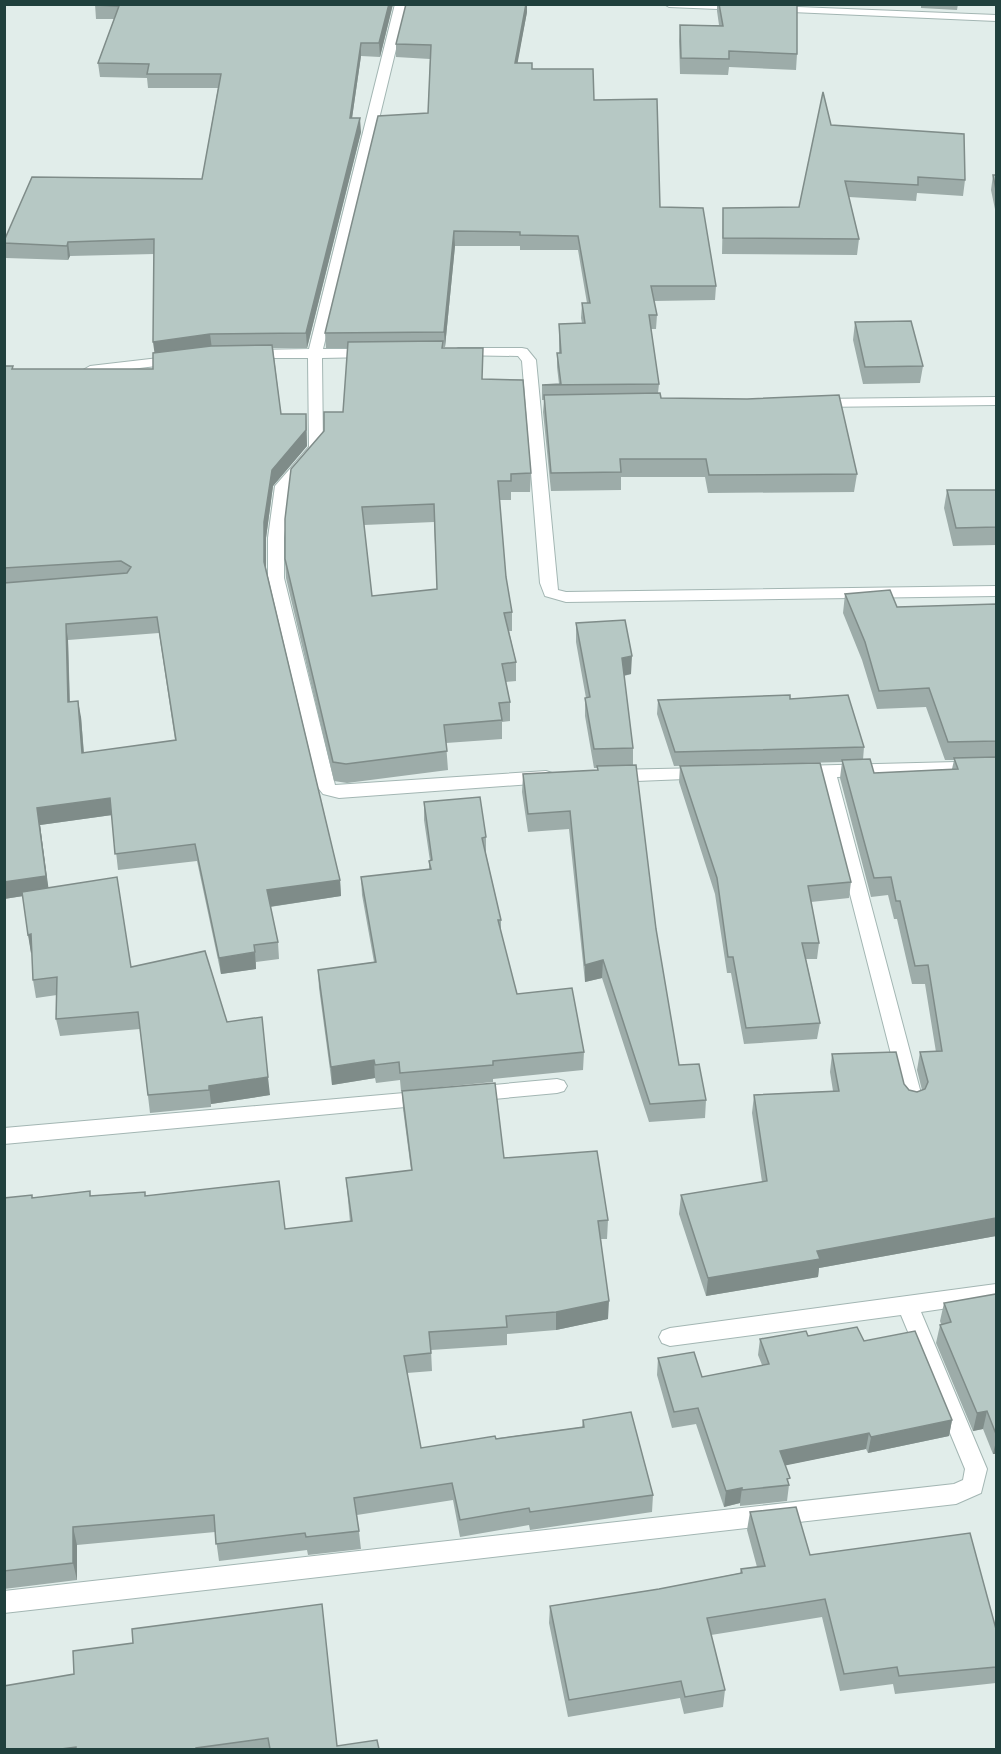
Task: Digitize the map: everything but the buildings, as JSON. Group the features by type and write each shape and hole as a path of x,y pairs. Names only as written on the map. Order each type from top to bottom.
{"street":[{"path":"401,4 315,354 316,448 283,486 276,538 276,578 324,784 329,790 339,792 566,777"},
{"path":"669,4 996,18"},
{"path":"446,352 522,352 529,360 538,406 548,583 551,593 566,597 996,591"},
{"path":"235,355 387,353"},
{"path":"75,371 110,369 190,358"},
{"path":"806,403 996,401"},
{"path":"780,772 996,767"},
{"path":"827,771 913,1101"},
{"path":"590,776 720,773"},
{"path":"4,1136 557,1086"},
{"path":"670,1337 908,1307 996,1293"},
{"path":"4,1602 956,1494 973,1486 976,1469 908,1307"}]}
